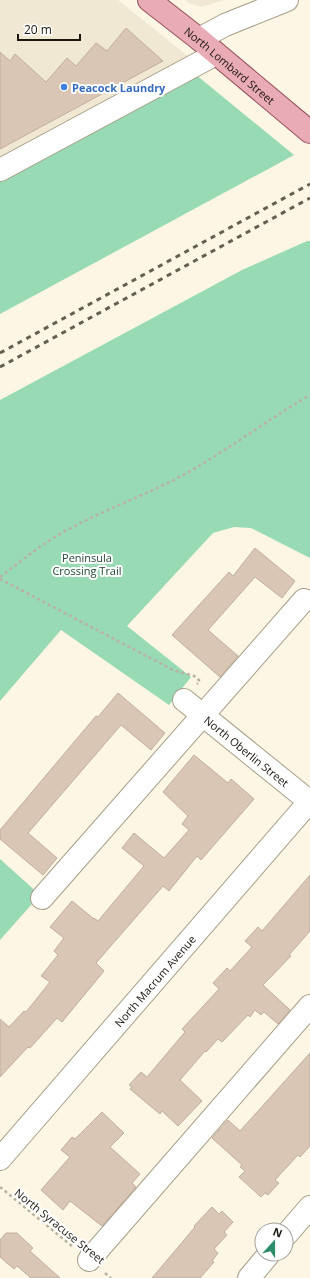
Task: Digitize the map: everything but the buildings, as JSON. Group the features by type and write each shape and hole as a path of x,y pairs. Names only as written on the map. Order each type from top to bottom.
{"main road":[{"name":"North Lombard Street","path":"149,0 310,132"}],"street":[{"path":"198,39 225,25 287,0"},
{"path":"0,170 221,59"},
{"path":"42,898 202,714 304,600"},
{"name":"North Oberlin Street","path":"184,700 310,802"},
{"name":"North Macrum Avenue","path":"0,1160 310,802"},
{"path":"89,1260 310,1006"},
{"path":"294,1226 310,1207"},
{"path":"249,1278 263,1262"}],"path":[{"path":"184,700 200,681 194,676 173,670 0,578 39,546 68,530 184,475 235,444 282,411 310,395"},
{"name":"North Syracuse Street","path":"0,1187 111,1278"}],"shaded area":[{"path":"0,0 118,0 204,69 0,180"},
{"path":"185,0 224,0 201,7"}],"green space":[{"path":"195,74 294,155 0,314 0,180"},
{"name":"Peninsula Crossing Trail","path":"310,241 310,558 251,528 234,527 213,533 127,626 191,677 169,705 61,630 0,701 0,400 242,270"},
{"path":"0,859 40,895 0,940"}],"railway":[{"path":"0,353 310,184"},
{"path":"0,367 310,198"}],"place":[{"name":"Peacock Laundry","path":"64,87"}]}
